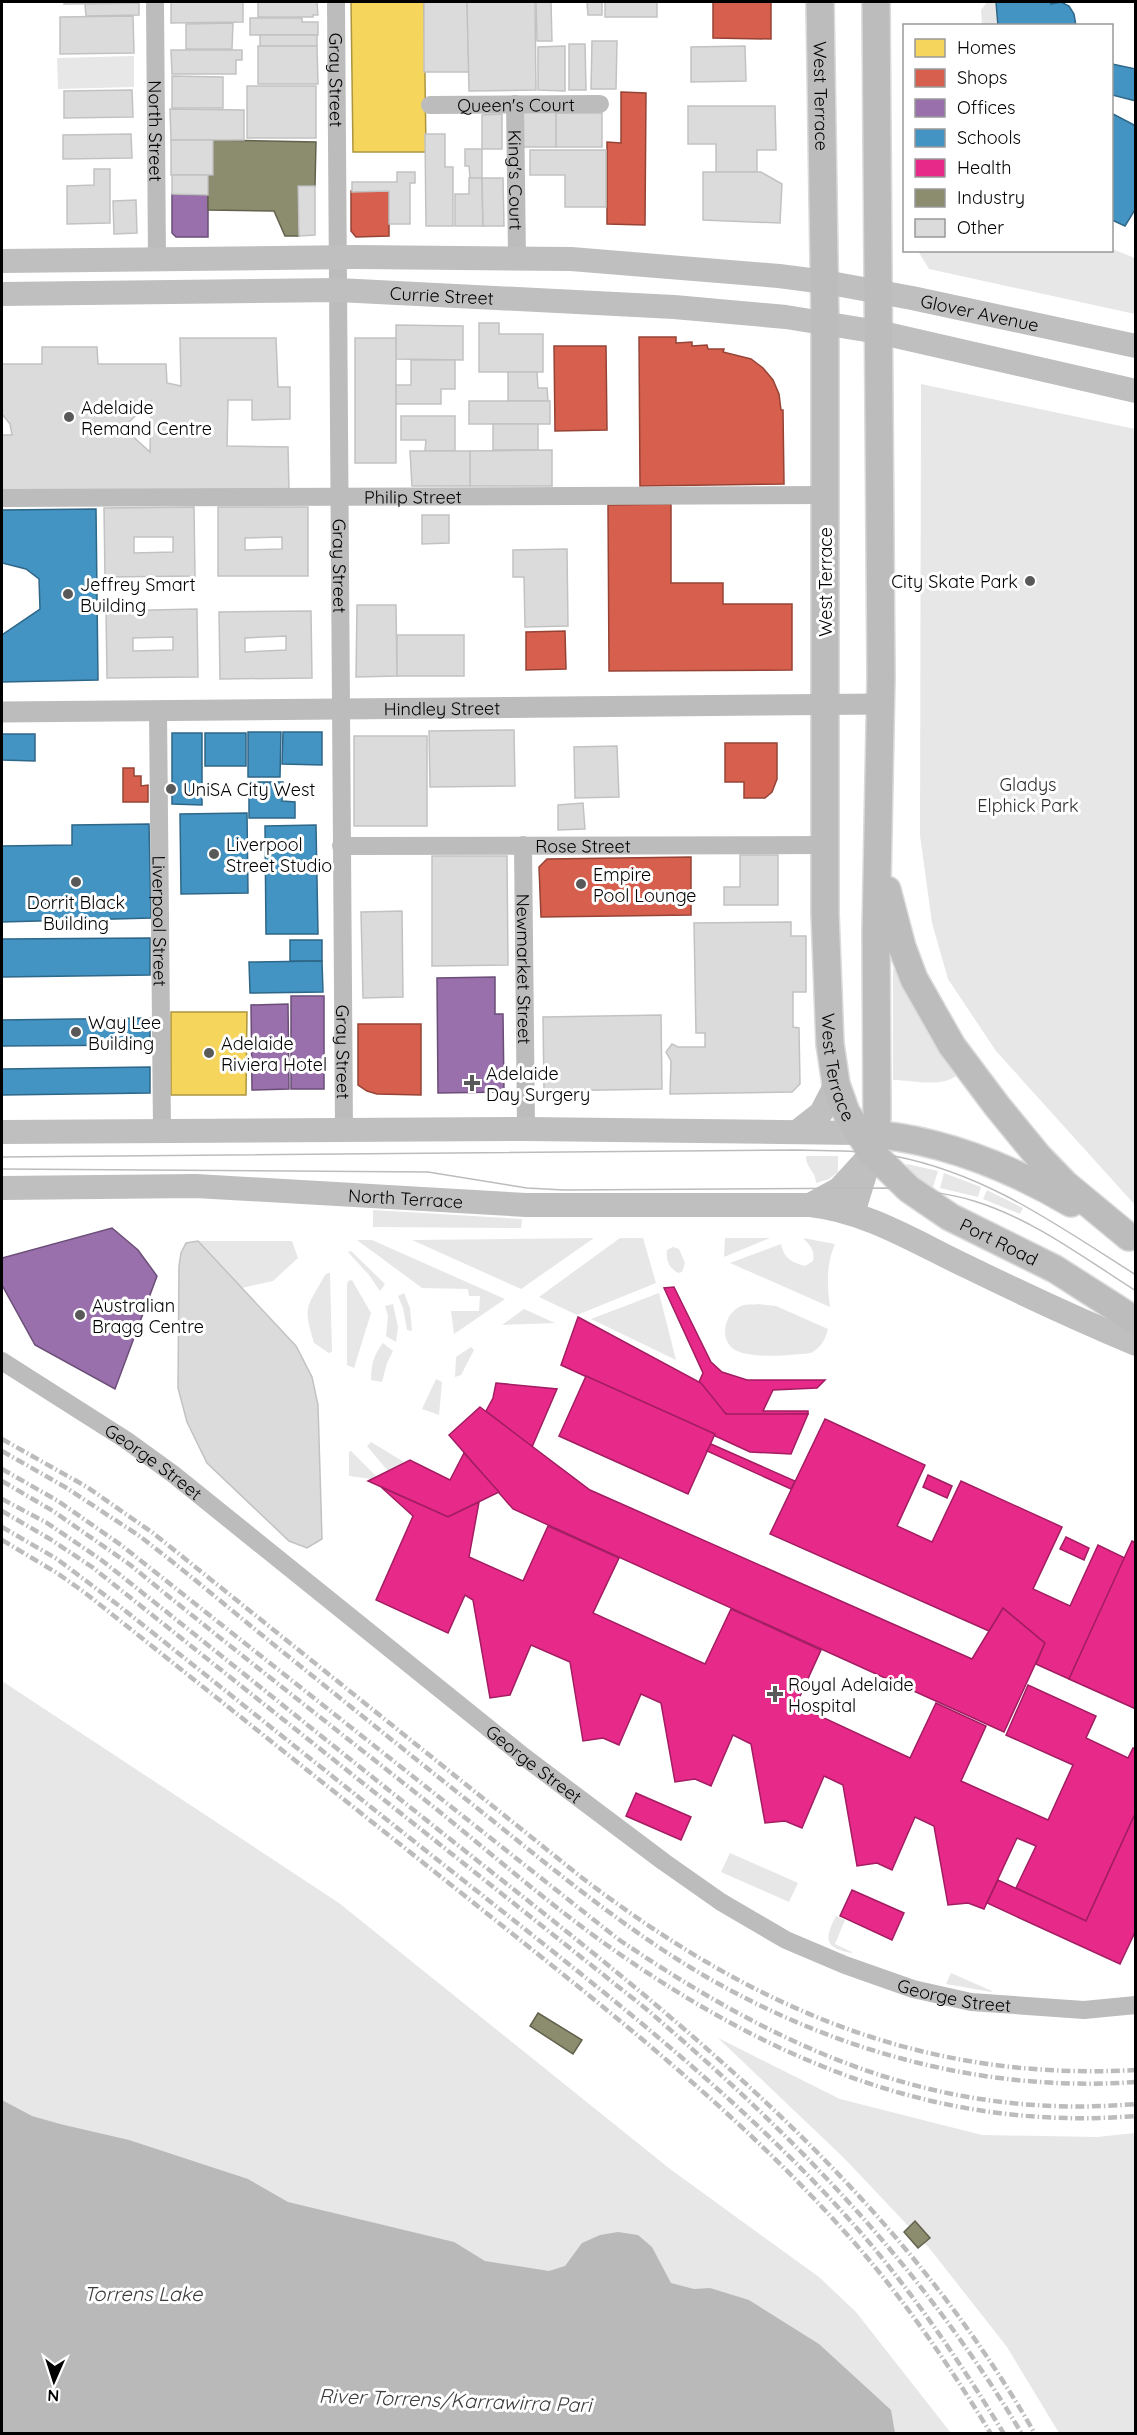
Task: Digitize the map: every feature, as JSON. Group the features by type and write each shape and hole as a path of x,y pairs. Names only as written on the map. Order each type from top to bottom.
{"main road":[{"name":"West Terrace","path":"820,2 825,282 825,845 830,1044 836,1084 846,1112 869,1140"},
{"name":"West Terrace","path":"853,1213 869,1140 879,814 881,704 876,2"},
{"name":"Currie Street","path":"2,261 337,257 571,259 779,276 825,282"},
{"name":"Glover Avenue","path":"825,282 1136,346"},
{"name":"Currie Street","path":"2,294 338,290 674,306 825,322 878,332"},
{"path":"878,332 1136,392"},
{"path":"879,814 886,888 902,947 914,979 947,1038 984,1089 1038,1156 1072,1191 1132,1239"},
{"path":"798,1131 821,1113 836,1084"},
{"path":"2,1132 798,1131 869,1140 935,1144 1008,1170 1049,1190 1132,1239"},
{"name":"North Terrace","path":"810,1205 839,1189 869,1140"},
{"name":"Port Road","path":"869,1140 898,1180 932,1207 1055,1269 1136,1321"},
{"name":"North Terrace","path":"2,1188 196,1186 526,1205 810,1205 833,1207 853,1213"},
{"name":"Port Road","path":"853,1213 1063,1313 1136,1344"}],"street":[{"name":"North Street","path":"155,2 157,259"},
{"name":"Gray Street","path":"336,2 344,1130"},
{"name":"King's Court","path":"515,104 517,258"},
{"name":"Queen's Court","path":"430,105 600,104"},
{"name":"Philip Street","path":"2,498 825,495"},
{"name":"Hindley Street","path":"2,712 881,704"},
{"name":"Liverpool Street","path":"158,711 162,1131"},
{"name":"Newmarket Street","path":"523,845 526,1130"},
{"name":"Rose Street","path":"341,846 825,845"},
{"name":"George Street","path":"2,1361 126,1440 173,1474 524,1756 664,1862 721,1902 786,1940 845,1965 913,1989 971,2002 1084,2010 1136,2005"}],"green space":[{"path":"987,2 996,2 998,24 982,24 981,10"},
{"path":"134,56 134,87 58,89 57,58"},
{"path":"1113,249 1135,258 1135,314 929,269 919,252 1113,252"},
{"name":"Gladys Elphick Park","path":"921,384 1135,429 1135,1205 996,1051 948,979 932,923 920,835"},
{"path":"899,967 931,1037 956,1076 949,1080 934,1083 893,1080 893,969"},
{"path":"806,1156 838,1156 838,1172 829,1179 816,1183"},
{"path":"907,1164 938,1171 933,1187 926,1185 906,1167"},
{"path":"944,1173 981,1187 978,1197 940,1188"},
{"path":"987,1190 1023,1208 1020,1214 983,1199"},
{"path":"373,1210 522,1219 521,1228 373,1227"},
{"path":"594,1238 521,1289 412,1240"},
{"path":"620,1238 643,1238 656,1283 577,1315 539,1297"},
{"path":"725,1238 770,1238 724,1257"},
{"path":"803,1238 835,1244 828,1275 830,1307 730,1263 781,1244 789,1259 805,1266 813,1261 813,1251"},
{"path":"357,1240 372,1240 505,1299 454,1334 451,1311 479,1311 480,1296 469,1296 468,1289 422,1288"},
{"path":"198,1241 292,1241 298,1258 273,1281 242,1288"},
{"path":"673,1247 679,1249 685,1263 682,1272 678,1273 668,1263 667,1250"},
{"path":"351,1251 385,1284 380,1291 348,1252"},
{"path":"330,1273 332,1352 329,1353 314,1343 308,1321 310,1301"},
{"path":"352,1280 371,1313 354,1368 347,1365 347,1286 348,1281"},
{"path":"404,1293 410,1308 412,1331 407,1330 398,1296"},
{"path":"659,1293 676,1360 591,1319"},
{"path":"393,1304 398,1327 396,1342 386,1336 388,1316 385,1306"},
{"path":"758,1304 776,1306 828,1329 824,1340 811,1353 763,1356 737,1351 731,1347 725,1334 728,1319 737,1308"},
{"path":"524,1309 555,1323 502,1325"},
{"path":"383,1343 393,1351 382,1382 371,1380 374,1360"},
{"path":"471,1347 474,1350 461,1375 455,1377 456,1357"},
{"path":"436,1379 442,1382 439,1415 422,1409"},
{"path":"371,1442 404,1462 388,1471 367,1446"},
{"path":"351,1451 377,1477 372,1479 349,1476 349,1452"},
{"path":"2,1681 339,1903 670,2169 819,2277 856,2312 951,2433 2,2434"},
{"path":"730,1853 798,1883 789,1902 721,1872"},
{"path":"836,1916 845,1920 835,1944 851,1953 831,1945 830,1930"},
{"path":"951,1973 992,1991 946,1984"},
{"path":"718,2038 840,2099 982,2135 1097,2137 1135,2133 1135,2433 1059,2433 1007,2347 930,2249 844,2158"}],"water":[{"name":"Torrens Lake","path":"2,2100 32,2116 129,2140 248,2179 288,2202 454,2242 485,2261 549,2271 565,2266 582,2243 600,2235 618,2232 638,2235 652,2247 671,2283 694,2289 710,2288 749,2300 819,2344 891,2410 895,2433 2,2433"}],"building: Homes":[{"path":"351,2 424,2 426,152 353,152"},
{"name":"Adelaide Riviera Hotel","path":"171,1012 247,1012 246,1095 171,1095"}],"building: Shops":[{"path":"713,2 771,2 771,39 713,38"},
{"path":"621,92 646,93 645,225 607,224 607,142 621,143"},
{"path":"351,191 389,191 389,236 356,237 351,231"},
{"path":"639,337 676,337 676,343 692,342 692,346 707,345 708,349 724,349 723,352 751,359 763,368 773,380 779,394 781,410 783,410 784,484 640,486"},
{"path":"554,346 606,346 607,430 555,431"},
{"path":"671,504 671,583 723,583 723,604 792,604 792,670 609,671 608,505"},
{"path":"565,631 566,669 526,670 526,632"},
{"path":"725,743 777,743 777,779 772,792 765,798 744,798 744,782 725,782"},
{"path":"123,768 134,768 134,776 141,776 141,786 148,785 148,802 123,802"},
{"path":"691,857 691,915 541,917 539,867 547,859"},
{"path":"358,1024 421,1024 421,1095 377,1094 358,1085"}],"building: Offices":[{"path":"172,194 208,195 208,237 176,237 172,233"},
{"path":"495,977 495,1014 503,1014 504,1092 438,1093 437,978"},
{"path":"291,996 324,996 324,1089 291,1089"},
{"path":"288,1004 289,1089 252,1090 251,1005"},
{"name":"Australian Bragg Centre","path":"112,1228 138,1250 157,1276 115,1389 35,1345 2,1285 2,1258"}],"building: Schools":[{"path":"996,2 1051,2 1051,4 1061,2 1069,6 1074,14 1076,24 998,24"},
{"path":"1113,64 1136,69 1136,101 1113,95"},
{"path":"1113,114 1136,126 1136,208 1125,226 1113,220"},
{"name":"Jeffrey Smart Building","path":"96,509 98,680 2,682 2,635 40,609 39,579 26,569 2,563 2,510"},
{"path":"248,732 281,732 280,777 248,777"},
{"path":"283,732 322,732 322,765 282,764"},
{"path":"172,733 202,733 202,805 172,804"},
{"path":"205,733 246,733 246,766 205,766"},
{"path":"2,734 35,734 35,761 2,760"},
{"path":"249,782 283,782 282,801 295,802 295,818 249,818"},
{"name":"Liverpool Street Studio","path":"247,813 248,893 181,894 180,814"},
{"name":"Dorrit Black Building","path":"149,824 151,918 2,922 2,846 72,845 72,825"},
{"path":"316,825 318,934 266,934 265,826"},
{"path":"150,938 150,975 2,977 2,939"},
{"path":"290,940 322,940 322,961 290,961"},
{"path":"322,961 323,992 250,993 249,962"},
{"name":"Way Lee Building","path":"150,1018 150,1045 2,1046 2,1020"},
{"name":"Way Lee Building","path":"150,1067 150,1093 2,1095 2,1069"}],"building: Health":[{"path":"674,1287 711,1362 722,1372 747,1380 825,1380 817,1388 773,1390 763,1411 808,1411 808,1414 730,1416 723,1412 699,1382 703,1373 664,1288"},
{"path":"578,1317 701,1383 726,1414 808,1414 791,1454 750,1452 561,1365"},
{"path":"586,1376 715,1434 688,1494 559,1436"},
{"path":"496,1383 557,1389 532,1447 486,1411 493,1398"},
{"path":"480,1407 590,1490 972,1659 1003,1608 1045,1643 1004,1732 513,1509 449,1435"},
{"path":"825,1419 925,1465 897,1526 932,1542 961,1481 1062,1527 1033,1589 1070,1606 1098,1545 1125,1558 1069,1679 1036,1664 1045,1643 1003,1608 989,1631 770,1534"},
{"path":"711,1444 795,1481 791,1489 707,1451"},
{"path":"464,1453 499,1492 448,1517 368,1481 410,1460 450,1480"},
{"path":"928,1475 952,1486 947,1498 923,1487"},
{"path":"381,1487 448,1517 479,1502 469,1557 523,1581 548,1526 619,1558 593,1613 705,1664 731,1609 821,1650 796,1705 910,1758 936,1703 986,1726 961,1781 1048,1820 1073,1765 1006,1735 1028,1685 1096,1716 1086,1738 1128,1758 1133,1748 1136,1749 1136,1812 1086,1921 1016,1888 1036,1846 1017,1838 984,1909 968,1903 948,1905 934,1826 915,1817 892,1870 877,1863 857,1866 843,1785 824,1776 802,1828 785,1821 765,1823 751,1744 733,1735 711,1786 695,1779 675,1782 661,1703 641,1694 619,1745 603,1738 583,1741 570,1662 531,1645 510,1695 490,1698 473,1600 465,1595 448,1633 376,1600 413,1516"},
{"path":"1066,1537 1089,1548 1084,1560 1060,1549"},
{"path":"1132,1541 1136,1543 1136,1709 1069,1679"},
{"path":"636,1793 691,1817 681,1840 626,1816"},
{"path":"1136,1812 1136,1930 1120,1964 987,1903 998,1880 1086,1921"},
{"path":"852,1890 904,1913 892,1940 840,1916"}],"building: Industry":[{"path":"213,140 316,142 315,186 298,186 299,236 285,236 274,211 208,210 208,175 213,175"},
{"path":"538,2013 582,2040 573,2054 530,2026"},
{"path":"915,2221 930,2238 918,2248 904,2232"}],"building: Other":[{"path":"64,2 134,2 134,3 64,4"},
{"path":"171,2 243,2 243,22 171,23"},
{"path":"258,2 317,2 318,15 313,15 313,17 258,17"},
{"path":"424,2 467,2 469,72 424,72"},
{"path":"467,2 535,2 536,90 469,91"},
{"path":"536,2 551,2 552,41 537,41"},
{"path":"587,2 602,2 602,15 588,15"},
{"path":"605,2 657,2 657,17 605,17"},
{"path":"139,3 139,15 86,16 85,4"},
{"path":"133,16 134,53 60,54 60,17"},
{"path":"250,18 302,18 302,22 318,22 318,35 250,35"},
{"path":"233,23 232,49 186,49 186,24"},
{"path":"260,35 317,35 317,46 260,46"},
{"path":"592,41 617,41 616,89 591,89"},
{"path":"569,44 585,44 586,90 569,90"},
{"path":"258,46 317,46 318,84 258,84"},
{"path":"565,46 565,91 538,90 538,47"},
{"path":"745,46 746,81 691,82 691,47"},
{"path":"171,50 242,50 242,60 236,60 236,74 172,74"},
{"path":"172,76 223,77 223,108 172,108"},
{"path":"247,86 316,86 316,138 247,138"},
{"path":"132,90 133,117 64,118 64,91"},
{"path":"688,106 775,106 776,150 757,150 757,172 716,172 716,144 688,144"},
{"path":"170,109 244,110 244,140 171,140"},
{"path":"523,110 556,110 556,147 523,147"},
{"path":"556,113 602,113 602,147 556,147"},
{"path":"502,114 502,149 482,149 482,115"},
{"path":"131,134 132,158 63,159 63,135"},
{"path":"425,134 445,134 445,167 453,167 453,226 426,226"},
{"path":"171,140 213,140 213,175 171,175"},
{"path":"465,149 482,149 482,178 470,178 469,166 465,166"},
{"path":"530,150 606,150 606,207 565,207 565,175 530,175"},
{"path":"94,169 110,169 110,223 67,224 67,186 94,185"},
{"path":"397,172 415,172 415,183 410,183 410,224 389,224 389,191 352,192 352,182 397,182"},
{"path":"703,172 761,172 782,184 780,223 703,220"},
{"path":"172,175 208,175 208,195 172,194"},
{"path":"469,178 482,178 483,226 455,226 455,194 469,194"},
{"path":"482,178 503,178 504,226 483,226"},
{"path":"298,186 315,186 315,235 299,236"},
{"path":"136,200 137,233 114,234 113,201"},
{"path":"479,323 499,323 499,334 543,334 543,372 479,372"},
{"path":"396,325 463,326 463,360 396,359"},
{"name":"Adelaide Remand Centre","path":"180,338 276,338 278,387 290,387 290,419 252,420 252,400 228,400 227,446 288,447 289,489 2,493 2,435 12,435 10,424 2,414 2,364 42,364 42,347 97,347 98,364 166,364 167,383 181,386","holes":["151,401 150,452 128,432 129,422"]},
{"path":"355,338 396,338 396,463 355,463"},
{"path":"411,360 455,360 455,389 441,389 441,404 396,404 396,385 411,385"},
{"path":"508,372 537,372 538,388 547,388 548,401 508,401"},
{"path":"469,401 550,401 550,424 469,424"},
{"path":"401,416 455,416 455,451 425,451 426,440 401,440"},
{"path":"493,424 538,424 538,450 493,450"},
{"path":"552,450 552,486 470,486 470,451"},
{"path":"410,451 470,451 470,486 412,486"},
{"path":"194,507 195,576 105,577 104,508","holes":["134,537 173,537 173,552 134,553"]},
{"path":"218,507 308,507 308,576 218,576","holes":["282,537 282,549 245,550 245,538"]},
{"path":"422,515 449,515 449,543 422,544"},
{"path":"567,549 568,626 525,627 524,577 513,577 513,550"},
{"path":"357,605 396,605 397,676 356,677"},
{"path":"197,609 198,677 107,678 106,611","holes":["173,637 173,650 133,651 133,638"]},
{"path":"311,611 312,678 220,679 219,612","holes":["286,636 286,650 245,652 245,638"]},
{"path":"397,635 464,635 464,676 397,676"},
{"path":"514,730 515,786 430,787 429,731"},
{"path":"354,736 427,736 427,826 354,826"},
{"path":"617,746 619,797 575,798 574,747"},
{"path":"583,803 585,829 558,830 558,805"},
{"path":"740,855 778,855 778,905 724,905 724,887 740,887"},
{"path":"432,856 507,856 508,965 432,966"},
{"path":"402,911 403,997 363,998 361,912"},
{"path":"791,922 791,936 806,936 806,992 793,992 793,1027 799,1028 800,1084 792,1092 670,1094 671,1061 666,1052 672,1044 678,1047 705,1047 705,1033 696,1033 694,923"},
{"path":"661,1015 662,1089 544,1091 543,1017"},
{"path":"198,1241 296,1346 312,1377 318,1405 322,1539 307,1548 289,1541 207,1463 187,1422 178,1388 179,1266 181,1253 186,1243"}],"tram line":[{"path":"2,1157 798,1150 870,1153 928,1164 991,1188 1049,1220 1136,1275"},
{"path":"2,1169 428,1172 527,1188 564,1190 887,1188 920,1191 952,1195 974,1201 1017,1218 1058,1240 1136,1291"}],"railway":[{"path":"2,1439 87,1487 153,1533 581,1877 644,1923 708,1963 774,1998 840,2026 910,2048 981,2063 1057,2070 1136,2070"},
{"path":"2,1451 65,1487 138,1535 568,1881 639,1934 716,1983 772,2011 829,2035 889,2055 949,2070 1011,2079 1073,2084 1136,2082"},
{"path":"2,1469 58,1501 121,1545 618,1939 739,2014 800,2044 862,2069 926,2088 993,2101 1063,2106 1136,2104"},
{"path":"2,1481 53,1511 129,1564 588,1932 671,1988 732,2024 795,2055 859,2080 925,2099 993,2112 1063,2118 1136,2116"},
{"path":"2,1499 47,1523 100,1559 554,1922 710,2051 854,2190 919,2266 980,2347 1035,2434"},
{"path":"2,1511 92,1567 645,2008 700,2056 803,2154 898,2258 983,2372 1022,2434"},
{"path":"2,1527 57,1559 118,1605 626,2010 724,2095 818,2186 882,2257 937,2331 1004,2434"},
{"path":"2,1540 84,1592 570,1980 674,2066 724,2111 773,2157 865,2255 931,2342 991,2434"}],"place":[{"name":"Adelaide Remand Centre","path":"69,417"},
{"name":"City Skate Park","path":"1030,581"},
{"name":"Jeffrey Smart Building","path":"68,594"},
{"name":"UniSA City West","path":"171,789"},
{"name":"Liverpool Street Studio","path":"214,854"},
{"name":"Dorrit Black Building","path":"76,882"},
{"name":"Empire Pool Lounge","path":"581,884"},
{"name":"Way Lee Building","path":"76,1032"},
{"name":"Adelaide Riviera Hotel","path":"209,1053"},
{"name":"Adelaide Day Surgery","path":"472,1083"},
{"name":"Australian Bragg Centre","path":"80,1315"},
{"name":"Royal Adelaide Hospital","path":"775,1694"}],"water label":[{"name":"River Torrens/Karrawirra Pari","path":"455,2400"}]}
